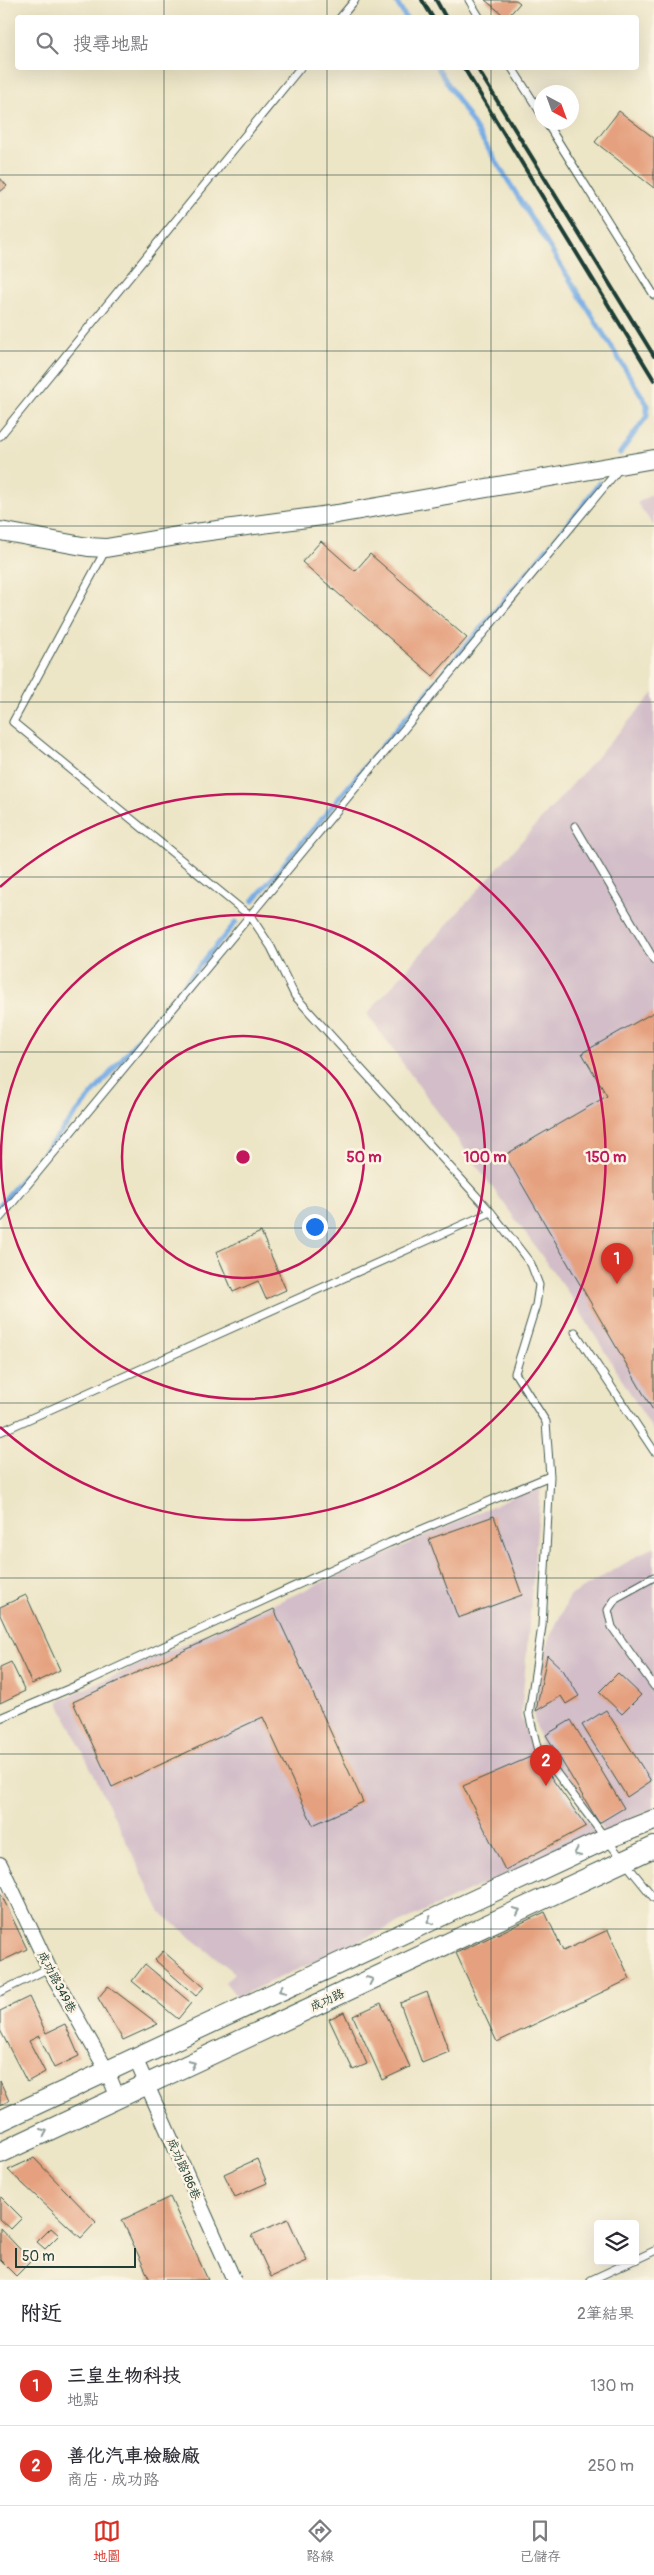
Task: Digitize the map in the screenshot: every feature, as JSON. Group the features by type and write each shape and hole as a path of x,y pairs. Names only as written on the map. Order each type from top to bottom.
{"main road":[{"path":"0,2121 606,1840 654,1820"},
{"name":"成功路","path":"0,2153 147,2086 654,1847"}],"street":[{"path":"0,531 88,547 106,548 195,533 338,514 654,459"},
{"name":"成功路349巷","path":"0,1864 49,1968 107,2071 118,2098"},
{"name":"成功路186巷","path":"134,2058 234,2280"}],"lane":[{"path":"342,15 354,0"},
{"path":"469,0 478,15"},
{"path":"0,436 298,70"},
{"path":"513,70 534,102"},
{"path":"551,130 654,295"},
{"path":"0,1218 251,917 621,466"},
{"path":"106,548 14,722 251,917 271,947 295,996 490,1212 531,1264 539,1285 536,1305 515,1373 546,1422 550,1476 542,1626 529,1714 537,1747 606,1840 654,1898"},
{"path":"576,826 654,960"},
{"path":"0,1432 490,1212"},
{"path":"575,1332 654,1451"},
{"path":"0,1718 92,1679 389,1543 550,1476"},
{"path":"654,1577 616,1598 608,1610 612,1626 654,1686"},
{"path":"0,1992 49,1968"},
{"path":"639,2258 654,2251"},
{"path":"591,2280 623,2265"}],"shaded area":[{"path":"654,493 654,526 637,503"},
{"path":"654,693 654,1432 570,1295 367,1014"},
{"path":"541,1484 521,1718 534,1751 595,1833 237,1997 225,1982 235,1973 161,1913 58,1701"},
{"path":"654,1546 654,1808 604,1832 541,1745 533,1714 548,1641 570,1596"}],"building":[{"path":"485,0 516,0 520,3 510,15 503,15"},
{"path":"619,111 654,138 654,188 595,142"},
{"path":"0,178 7,186 0,192"},
{"path":"321,541 355,571 370,554 467,638 433,676 302,562"},
{"path":"654,1012 654,1412 505,1155 607,1096 582,1053"},
{"path":"261,1232 286,1290 266,1299 258,1281 233,1292 216,1252"},
{"path":"494,1516 522,1595 458,1618 429,1539"},
{"path":"26,1595 60,1670 32,1684 0,1615 0,1607"},
{"path":"274,1609 363,1802 313,1825 263,1717 112,1787 73,1702"},
{"path":"547,1655 563,1670 579,1696 566,1704 561,1696 536,1711"},
{"path":"11,1662 25,1691 0,1703 0,1667"},
{"path":"618,1673 641,1695 622,1714 599,1692"},
{"path":"606,1710 651,1781 627,1797 582,1725"},
{"path":"571,1720 624,1808 599,1823 546,1735"},
{"path":"535,1755 586,1826 505,1870 463,1786"},
{"path":"0,1892 27,1949 0,1962"},
{"path":"545,1912 563,1951 608,1930 630,1979 497,2042 456,1953"},
{"path":"163,1951 204,1987 196,1996 155,1960"},
{"path":"145,1964 191,2003 178,2019 132,1981"},
{"path":"108,1986 158,2024 123,2040 98,1998"},
{"path":"427,1992 449,2052 422,2063 400,2003"},
{"path":"29,1997 46,2033 65,2024 79,2056 54,2068 39,2036 29,2041 45,2072 27,2082 0,2030 0,2011"},
{"path":"381,2003 410,2067 382,2080 353,2016"},
{"path":"344,2012 367,2064 353,2070 329,2019"},
{"path":"0,2081 9,2101 0,2105"},
{"path":"34,2158 96,2222 81,2238 8,2170"},
{"path":"257,2159 267,2183 235,2197 224,2174"},
{"path":"0,2196 22,2218 11,2229 0,2219"},
{"path":"170,2197 208,2280 150,2280 122,2220"},
{"path":"288,2219 307,2261 271,2277 252,2235"},
{"path":"0,2228 31,2261 16,2276 0,2260"},
{"path":"51,2228 59,2235 45,2249 37,2242"}],"waterway":[{"path":"395,0 404,15"},
{"path":"439,70 647,404 647,416 620,453"},
{"path":"253,901 582,507 599,483"},
{"path":"0,1205 236,922"}],"railway":[{"path":"422,0 431,15"},
{"path":"436,0 444,15"},
{"path":"465,70 654,380"},
{"path":"478,70 654,356"}],"place":[{"name":"三皇生物科技","path":"617,1284"},
{"name":"善化汽車檢驗廠","path":"546,1786"}]}
